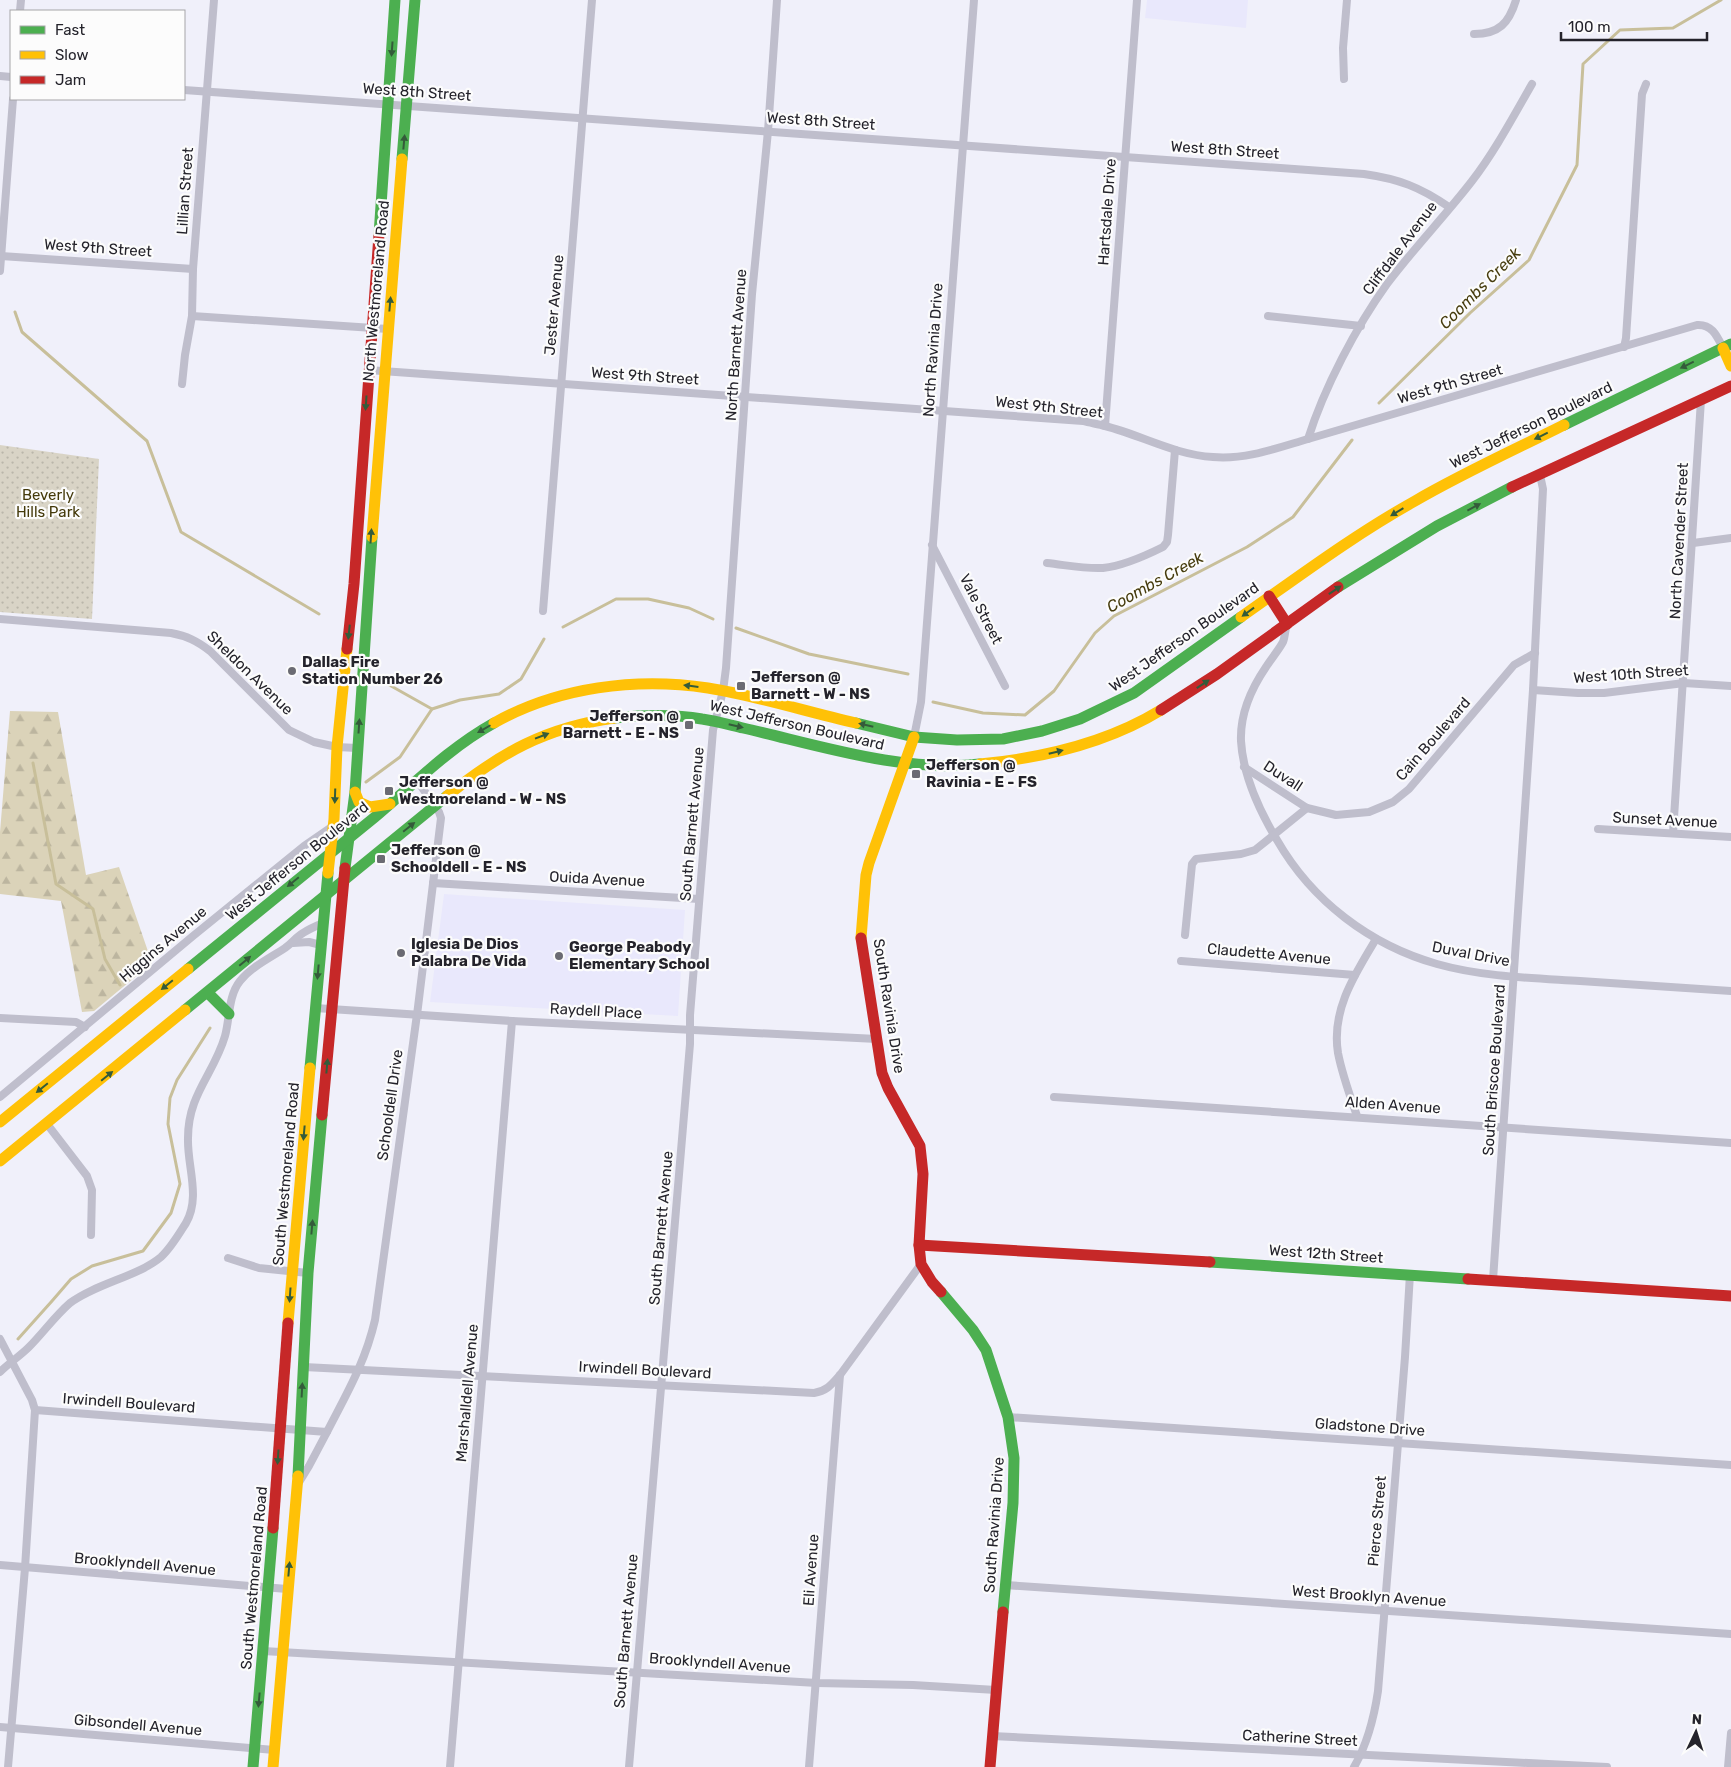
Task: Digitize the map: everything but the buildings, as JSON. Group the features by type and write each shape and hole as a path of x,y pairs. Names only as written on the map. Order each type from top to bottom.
{"main road":[{"name":"North Westmoreland Road","path":"354,584 395,0"},
{"name":"North Westmoreland Road","path":"368,585 414,0"},
{"path":"1727,346 1731,366"},
{"name":"West Jefferson Boulevard","path":"0,1122 331,852 349,833 390,804 416,779 456,747 483,729 529,706 565,694 603,687 649,683 674,684 723,691 914,737 945,740 983,740 1042,731 1084,718 1134,693 1269,596 1368,529 1458,477 1727,346"},
{"name":"West Jefferson Boulevard","path":"0,1160 208,993 326,893 462,783 510,750 526,742 560,729 589,721 646,715 679,716 715,722 904,763 946,766 983,765 1032,758 1091,742 1146,719 1175,702 1337,588 1414,540 1485,501 1731,386"},
{"name":"South Westmoreland Road","path":"253,1767 269,1588 292,1272 315,1008 331,852 337,747 354,584"},
{"name":"South Westmoreland Road","path":"273,1767 300,1430 308,1273 343,879 355,792 368,585"},
{"path":"1269,596 1287,624"},
{"name":"South Ravinia Drive","path":"914,737 866,875 862,938 882,1072 888,1088 920,1146 923,1174 919,1245 921,1264 932,1282 973,1330 986,1350 1008,1417 1014,1458 1012,1503 990,1767"},
{"path":"355,792 359,802 370,807 390,804"},
{"path":"208,993 229,1014"},
{"name":"West 12th Street","path":"919,1245 1410,1274 1731,1296"}],"street":[{"name":"Lillian Street","path":"182,384 192,316 193,269 214,0"},
{"name":"Jester Avenue","path":"543,612 592,0"},
{"name":"North Barnett Avenue","path":"723,691 752,294 768,131 777,0"},
{"name":"North Ravinia Drive","path":"921,702 974,0"},
{"name":"Hartsdale Drive","path":"1105,426 1137,0"},
{"path":"1344,79 1343,48 1347,0"},
{"path":"1474,34 1487,34 1500,28 1506,21 1516,0"},
{"name":"Cliffdale Avenue","path":"1308,439 1314,418 1330,384 1361,326 1386,285 1471,182 1490,155 1532,84"},
{"path":"1624,347 1642,94 1646,84"},
{"name":"West 8th Street","path":"185,90 388,105 491,110 1125,156 1383,177 1425,191 1449,207"},
{"path":"0,271 13,100"},
{"name":"West 9th Street","path":"1,256 193,269"},
{"path":"192,316 388,329"},
{"path":"1268,316 1361,326"},
{"name":"West 9th Street","path":"368,370 1082,421 1105,426 1175,450 1212,457 1230,457 1248,455 1308,439 1697,325 1704,324 1710,327 1727,346"},
{"name":"North Cavender Street","path":"1673,833 1701,400"},
{"path":"1047,563 1081,568 1104,568 1127,562 1163,547 1167,542 1168,535 1175,450"},
{"name":"South Briscoe Boulevard","path":"1493,1280 1533,690 1543,489 1540,475"},
{"path":"1693,543 1731,538"},
{"name":"Vale Street","path":"932,545 1005,686"},
{"name":"Sheldon Avenue","path":"0,620 185,635 210,650 289,730 314,742 337,747 357,748"},
{"name":"Duval Drive","path":"1287,624 1283,641 1250,695 1243,717 1241,740 1244,767 1256,801 1288,860 1312,889 1334,910 1376,938 1404,952 1438,964 1467,970 1514,976 1731,991"},
{"name":"Cain Boulevard","path":"1307,808 1336,815 1369,812 1393,802 1409,789 1514,665 1535,653"},
{"name":"West 10th Street","path":"1533,690 1604,693 1684,683 1731,686"},
{"name":"South Barnett Avenue","path":"629,1767 690,1044 699,899 715,722 723,691"},
{"name":"South Ravinia Drive","path":"914,737 921,702"},
{"name":"Duvall","path":"1244,767 1307,808"},
{"name":"Schooldell Drive","path":"296,1486 310,1466 360,1370 369,1345 374,1320 441,818 416,779"},
{"path":"1185,935 1192,864 1196,859 1241,854 1255,850 1307,808"},
{"path":"333,826 349,833"},
{"name":"Higgins Avenue","path":"0,1097 262,880 304,846 333,826"},
{"name":"Sunset Avenue","path":"1598,830 1731,837"},
{"name":"Ouida Avenue","path":"433,883 699,899"},
{"path":"0,1372 28,1348 70,1303 96,1288 162,1256 186,1223 192,1206 193,1189 188,1139 192,1106 225,1035 233,994 238,983 246,974 293,942 301,934 323,923"},
{"path":"1357,1116 1342,1068 1337,1037 1341,1005 1376,938"},
{"path":"293,942 309,942 321,945"},
{"name":"Claudette Avenue","path":"1181,961 1355,975"},
{"name":"Raydell Place","path":"315,1008 512,1021 877,1039"},
{"path":"0,1018 76,1022 85,1027"},
{"name":"Marshalldell Avenue","path":"450,1767 512,1021"},
{"name":"Alden Avenue","path":"1054,1097 1731,1142"},
{"path":"47,1124 92,1184 91,1235"},
{"path":"228,1258 259,1268 308,1273"},
{"name":"Irwindell Boulevard","path":"304,1367 822,1392 828,1389 840,1375 921,1264"},
{"name":"Pierce Street","path":"1354,1767 1362,1755 1375,1709 1398,1443 1410,1274"},
{"path":"0,1339 32,1400 35,1410 25,1568 8,1767"},
{"name":"Eli Avenue","path":"809,1767 840,1375"},
{"name":"Irwindell Boulevard","path":"35,1410 300,1430"},
{"name":"Gladstone Drive","path":"1008,1417 1731,1466"},
{"path":"300,1430 327,1432"},
{"name":"Brooklyndell Avenue","path":"0,1565 288,1590"},
{"name":"West Brooklyn Avenue","path":"1005,1585 1731,1634"},
{"name":"Brooklyndell Avenue","path":"263,1651 817,1683 913,1685 996,1690"},
{"name":"Gibsondell Avenue","path":"0,1727 274,1750"},
{"path":"1728,1767 1731,1733"},
{"name":"Catherine Street","path":"992,1736 1607,1767"}],"shaded area":[{"path":"1147,0 1248,0 1246,28 1145,18"},
{"name":"George Peabody Elementary School","path":"444,894 685,910 678,1016 430,1002"}],"green space":[{"name":"Beverly Hills Park","path":"0,445 99,459 92,619 0,612"},
{"path":"10,711 58,712 86,875 119,867 152,963 94,1011 82,1012 61,901 0,894 0,832"}],"waterway":[{"name":"Coombs Creek","path":"1379,403 1470,313 1529,260 1577,165 1583,64 1620,30 1673,28 1721,0"},
{"path":"15,312 22,332 147,441 181,532 319,614"},
{"name":"Coombs Creek","path":"933,702 983,713 1025,715 1054,691 1095,633 1114,616 1247,547 1293,517 1352,440"},
{"name":"Coombs Creek","path":"563,627 616,599 648,599 689,608 713,619"},
{"name":"Coombs Creek","path":"736,628 809,654 908,674"},
{"name":"Coombs Creek","path":"366,782 400,757 432,709 460,700 499,694 521,679 544,639"},
{"path":"384,682 432,709"},
{"path":"33,763 56,884 93,909 105,959 120,985"},
{"name":"Coombs Creek","path":"18,1339 71,1279 92,1266 143,1251 171,1213 180,1184 168,1124 170,1098 177,1080 210,1028"}],"traffic: fast":[{"path":"379,235 395,0"},
{"path":"402,159 415,0"},
{"path":"1564,425 1731,344"},
{"path":"1338,587 1437,526 1512,487"},
{"path":"345,868 355,792 372,537"},
{"path":"856,723 914,737 957,740 1003,739 1042,731 1080,719 1134,693 1241,617"},
{"path":"615,718 637,716 691,717 861,756 891,761 921,765 951,766 980,764"},
{"path":"188,969 375,817 447,755 494,723"},
{"path":"185,1010 447,796"},
{"path":"310,1068 328,873"},
{"path":"208,993 229,1014"},
{"path":"298,1476 308,1273 322,1115"},
{"path":"1210,1262 1468,1279"},
{"path":"941,1292 973,1330 986,1350 1008,1417 1014,1458 1013,1503 1003,1612"},
{"path":"253,1767 273,1528"}],"traffic: slow":[{"path":"372,537 402,159"},
{"path":"1723,348 1731,366"},
{"path":"1241,617 1326,557 1392,514 1452,481 1564,425"},
{"path":"328,873 334,819 337,747 347,649"},
{"path":"494,723 544,701 571,693 598,688 653,684 681,685 727,691 856,723"},
{"path":"980,764 1027,758 1074,747 1119,732 1161,710"},
{"path":"447,796 486,767 525,744 567,728 615,718"},
{"path":"861,938 866,875 869,863 914,737"},
{"path":"355,792 359,802 370,807 390,804"},
{"path":"0,1122 188,969"},
{"path":"0,1161 185,1010"},
{"path":"288,1323 310,1068"},
{"path":"273,1767 298,1476"}],"traffic: jam":[{"path":"347,649 354,584 379,235"},
{"path":"1512,487 1731,386"},
{"path":"1161,710 1217,674 1338,587"},
{"path":"1269,596 1287,624"},
{"path":"322,1115 345,868"},
{"path":"861,938 882,1073 888,1088 920,1146 923,1174 919,1245 921,1264 932,1282 941,1292"},
{"path":"919,1245 1210,1262"},
{"path":"1468,1279 1731,1296"},
{"path":"273,1528 288,1323"},
{"path":"990,1767 1003,1612"}],"place":[{"name":"Dallas Fire Station Number 26","path":"292,671"},
{"name":"Jefferson @ Barnett - W - NS","path":"741,686"},
{"name":"Jefferson @ Barnett - E - NS","path":"689,725"},
{"name":"Jefferson @ Ravinia - E - FS","path":"916,774"},
{"name":"Jefferson @ Westmoreland - W - NS","path":"389,791"},
{"name":"Jefferson @ Schooldell - E - NS","path":"381,859"},
{"name":"Iglesia De Dios Palabra De Vida","path":"401,953"},
{"name":"George Peabody Elementary School","path":"559,956"}]}
